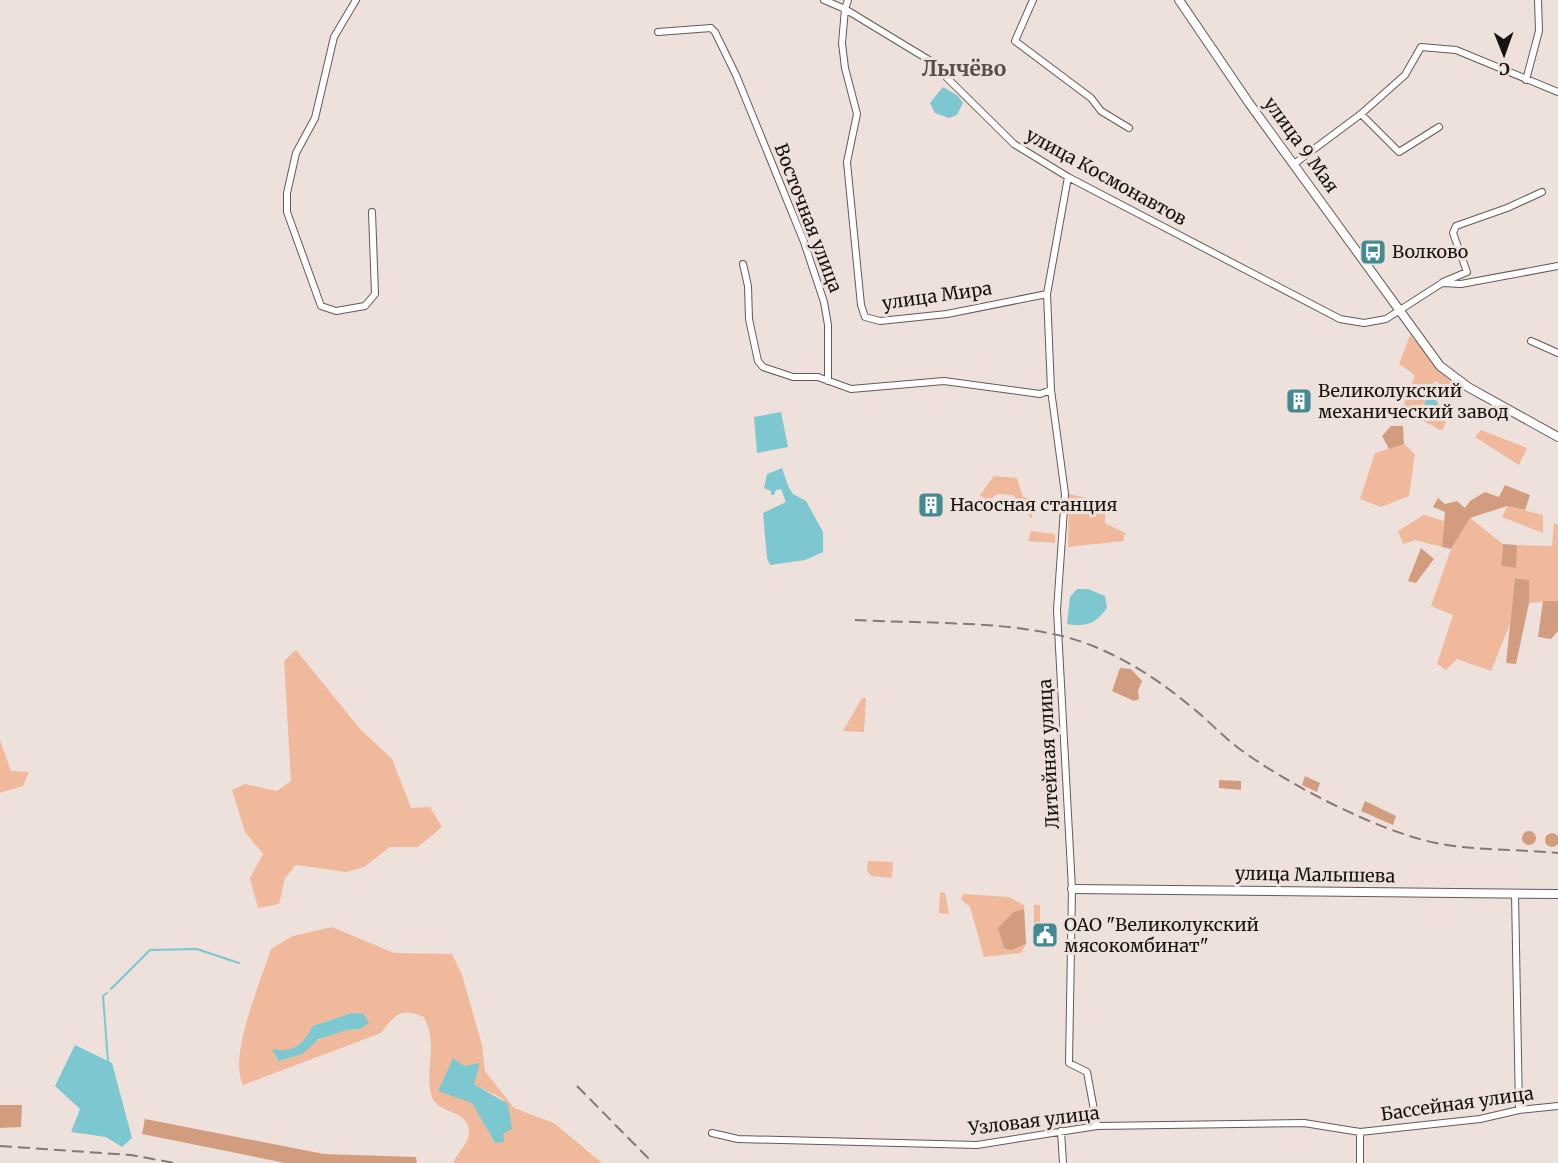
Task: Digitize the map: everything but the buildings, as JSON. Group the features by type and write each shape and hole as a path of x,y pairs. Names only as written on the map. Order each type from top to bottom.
{"main road":[{"name":"улица 9 Мая","path":"1179,0 1440,366 1468,387 1558,437"},
{"name":"улица Малышева","path":"1071,889 1558,894"}],"street":[{"path":"356,0 334,37 315,118 296,153 287,193 287,212 321,306 336,311 365,306 375,294 372,212"},
{"name":"улица Космонавтов","path":"824,0 844,9 929,60 1014,144 1068,177 1340,319 1364,323 1386,319 1442,282"},
{"name":"улица Мира","path":"848,0 844,9 842,43 845,68 857,114 848,162 861,305 865,317 880,321 947,314 1047,294"},
{"path":"1033,0 1015,41 1091,98 1101,111 1129,128"},
{"path":"1526,80 1539,31 1538,0"},
{"name":"Восточная улица","path":"658,32 711,28 736,75 800,232 824,302 828,325 828,381"},
{"path":"1294,164 1361,114 1405,75 1421,47 1456,50 1558,92"},
{"path":"1361,114 1399,152 1439,127"},
{"name":"Литейная улица","path":"1068,177 1047,294 1051,390 1065,494 1057,610 1071,889 1069,1063 1087,1072 1097,1126"},
{"path":"1442,282 1467,272 1453,233 1456,226 1507,208 1542,192"},
{"path":"743,264 748,286 749,319 761,366 793,377 818,377 851,389 944,381 1040,394 1051,390"},
{"path":"1442,282 1461,284 1558,266"},
{"path":"1531,341 1558,353"},
{"path":"1515,893 1519,1110"},
{"name":"Бассейная улица","path":"1360,1132 1480,1119 1519,1110 1558,1106"},
{"name":"Узловая улица","path":"712,1133 738,1139 977,1145 1097,1126 1304,1123 1360,1132"},
{"path":"1061,1131 1063,1163"},
{"path":"1360,1132 1360,1163"}],"shaded area":[{"path":"1410,335 1451,380 1448,388 1435,381 1422,406 1434,413 1439,404 1450,413 1442,431 1402,409 1415,375 1399,364"},
{"path":"1391,426 1403,426 1404,444 1389,449 1382,436"},
{"path":"1481,430 1527,448 1519,465 1475,437"},
{"path":"1404,444 1415,454 1409,496 1381,507 1360,499 1375,453"},
{"path":"994,476 1017,478 1023,497 1033,500 1032,519 1013,495 997,494 988,502 980,495"},
{"path":"1505,485 1530,495 1525,510 1507,506 1470,518 1451,549 1442,547 1445,512 1433,507 1438,498 1445,504 1457,501 1465,508 1470,501 1485,492 1499,497"},
{"path":"1069,494 1105,502 1105,523 1125,533 1123,541 1068,547"},
{"path":"1507,506 1543,515 1543,533 1502,517"},
{"path":"1424,515 1444,521 1442,547 1415,540 1403,544 1398,531"},
{"path":"1470,518 1503,544 1501,566 1515,568 1517,545 1552,546 1554,523 1558,525 1558,601 1529,603 1529,580 1515,578 1510,624 1491,671 1457,659 1446,670 1437,664 1453,615 1431,606 1451,549"},
{"path":"1031,531 1055,534 1055,543 1028,541"},
{"path":"1503,544 1517,545 1516,568 1501,566"},
{"path":"1421,548 1434,559 1416,583 1408,581"},
{"path":"1515,578 1529,580 1529,603 1516,664 1506,663"},
{"path":"1543,601 1558,601 1558,631 1551,639 1538,637"},
{"path":"296,650 360,729 392,759 411,808 430,807 442,827 418,847 390,847 364,867 346,872 296,865 285,878 279,904 258,908 250,878 263,854 245,832 232,790 245,784 277,791 291,781 284,661"},
{"path":"1120,668 1131,669 1142,681 1138,691 1139,699 1134,701 1112,691"},
{"path":"862,698 866,698 864,732 843,731"},
{"path":"0,740 11,771 29,772 23,786 0,793"},
{"path":"1305,776 1320,783 1317,792 1302,785"},
{"path":"1219,780 1241,781 1241,790 1219,788"},
{"path":"1365,801 1396,816 1393,825 1361,811"},
{"path":"1526,831 1532,831 1536,838 1532,845 1526,845 1522,841 1522,835"},
{"path":"1552,833 1557,835 1559,840 1557,845 1552,847 1547,845 1545,840 1547,835"},
{"path":"868,861 893,862 892,878 871,876 867,871"},
{"path":"940,892 945,893 949,914 939,913"},
{"path":"963,894 1009,897 1024,905 1026,944 1021,953 984,957 970,907 961,899"},
{"path":"1034,905 1040,905 1040,936 1034,936"},
{"path":"1024,909 1026,944 1011,950 1004,948 998,928 1014,912"},
{"path":"332,927 394,953 452,954 462,975 482,1045 485,1071 514,1108 554,1123 602,1163 453,1163 467,1141 468,1126 460,1116 433,1100 429,1074 430,1037 424,1017 416,1014 399,1014 381,1033 243,1085 239,1072 240,1056 254,998 271,949 293,936","holes":["351,1013 363,1014 360,1029 328,1035 296,1055 277,1061 273,1050 292,1049 302,1042 313,1026","454,1059 464,1066 474,1084 503,1099 503,1134 495,1143 472,1103"]},
{"path":"0,1105 22,1105 21,1127 0,1128"},
{"path":"145,1119 324,1154 416,1157 417,1163 285,1163 142,1134"}],"water":[{"path":"943,87 958,96 963,103 957,115 949,118 935,113 930,103"},
{"path":"1431,398 1436,400 1438,405 1436,410 1431,412 1426,410 1424,405 1426,400"},
{"path":"781,412 788,447 757,453 754,417"},
{"path":"782,468 793,494 806,501 823,532 823,552 805,560 770,565 767,558 763,513 786,502 781,489 771,495 771,491 764,488 767,474"},
{"path":"1077,589 1088,589 1105,596 1107,608 1090,623 1067,624 1070,597"},
{"path":"351,1013 364,1014 369,1023 360,1029 347,1030 319,1039 302,1054 278,1061 272,1049 292,1049 301,1043 313,1026"},
{"path":"75,1045 112,1063 132,1138 122,1147 106,1137 71,1132 80,1109 55,1086"},
{"path":"453,1058 464,1066 480,1063 474,1084 508,1104 512,1129 503,1134 504,1142 495,1143 472,1103 438,1091"}],"waterway":[{"path":"111,989 150,950 197,949 239,963"},
{"path":"107,993 103,996 108,1061"}],"railway":[{"path":"855,620 976,624 1038,631 1067,637 1119,658 1155,679 1257,761 1280,776 1360,817 1412,837 1451,846 1558,853"},
{"path":"577,1086 653,1163"},
{"path":"0,1146 131,1155 175,1163"}],"place":[{"name":"Волково","path":"1373,252"},
{"name":"Великолукский механический завод","path":"1299,401"},
{"name":"Насосная станция","path":"931,505"},
{"name":"ОАО \"Великолукский мясокомбинат\"","path":"1045,935"}],"district":[{"name":"Лычёво","path":"964,69"}]}
